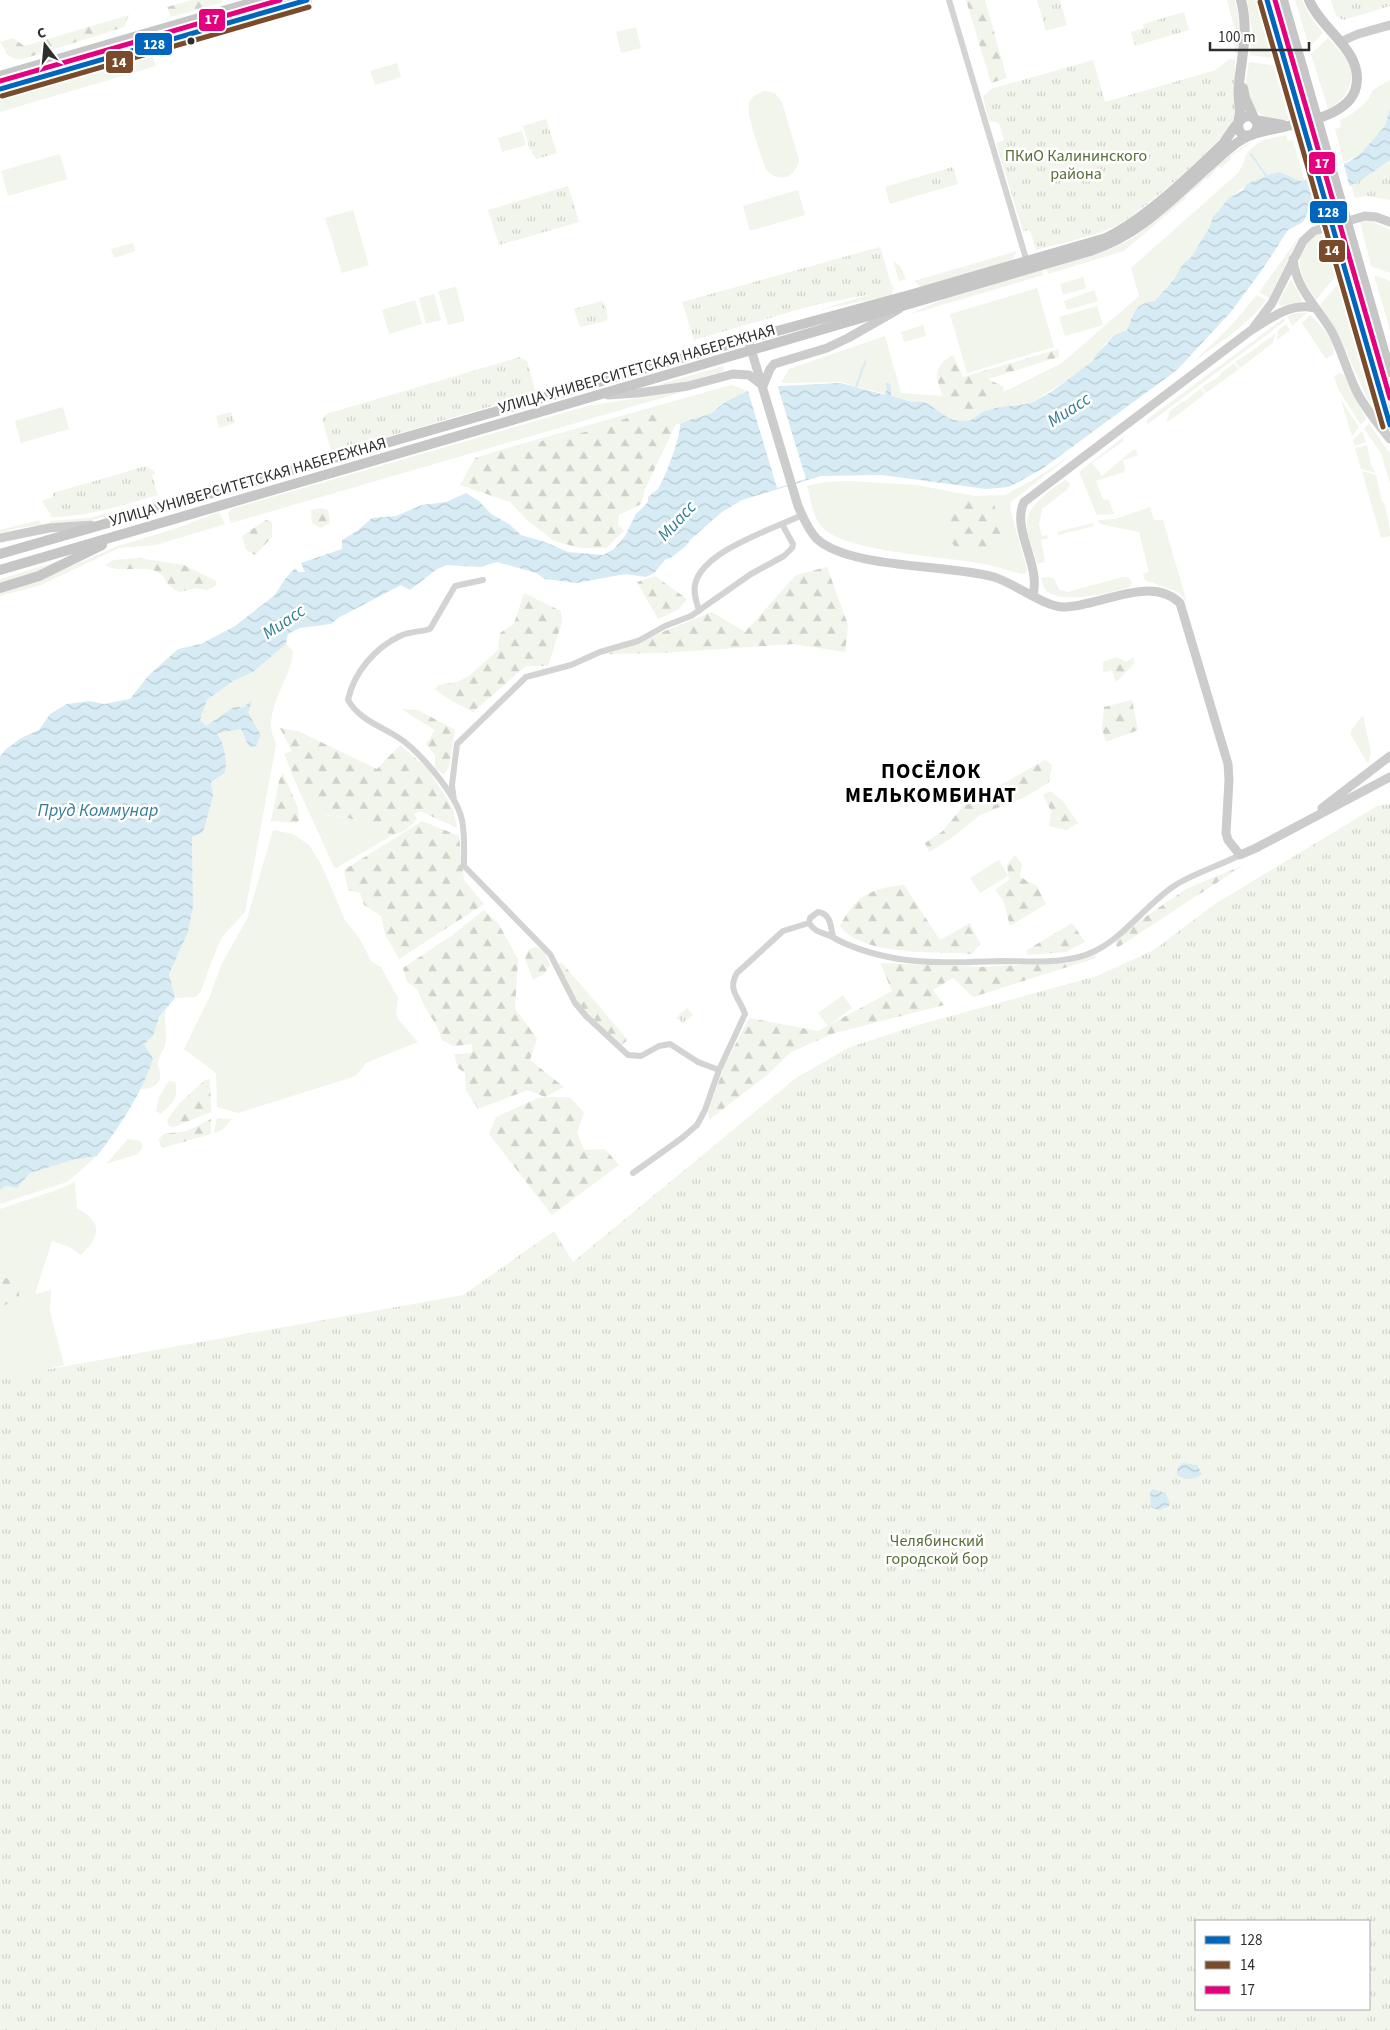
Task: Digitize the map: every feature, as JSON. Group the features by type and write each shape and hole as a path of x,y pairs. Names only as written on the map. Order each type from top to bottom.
{"main road":[{"path":"0,76 261,0"},
{"path":"0,89 307,0"},
{"path":"1241,77 1238,82 1239,130 1241,133 1252,135 1257,129 1245,98 1241,77 1246,31 1242,0"},
{"path":"1267,0 1390,425"},
{"path":"1283,0 1389,368"},
{"name":"УЛИЦА УНИВЕРСИТЕТСКАЯ НАБЕРЕЖНАЯ","path":"0,570 752,352 1118,241 1151,218 1224,153 1252,135 1336,111 1348,104 1353,96 1357,81 1356,66 1353,58 1321,22 1309,0"},
{"path":"1239,122 1246,117 1274,125 1290,125"},
{"name":"УЛИЦА УНИВЕРСИТЕТСКАЯ НАБЕРЕЖНАЯ","path":"0,554 1092,242 1127,227 1152,208 1216,150 1239,122"},
{"path":"0,588 54,570 121,535"}],"street":[{"path":"949,0 1027,262"},
{"path":"1340,42 1358,34 1390,25"},
{"path":"1250,331 1272,303 1303,241 1320,228 1365,216 1376,217 1390,222"},
{"path":"1293,259 1296,277 1314,308 1332,332 1358,394 1371,416 1390,439"},
{"path":"762,386 774,364 826,348 848,338 906,305"},
{"path":"1033,594 1035,586 1034,573 1020,516 1024,502 1250,331 1290,308 1300,306 1314,308"},
{"path":"748,339 802,514 815,537 829,547 847,554 992,576 1013,584 1051,604 1064,607 1151,590 1167,593 1180,602 1228,764 1226,833 1228,840 1240,855"},
{"path":"600,395 638,393 688,386 733,374 749,375 762,386"},
{"path":"699,611 695,586 697,579 712,559 750,537 802,514"},
{"path":"0,538 49,528 113,523"},
{"path":"455,803 452,785 457,744 526,677 571,665 600,652 638,641 665,626 699,611 751,574 784,556 792,548 793,544 782,524"},
{"path":"483,580 455,586 430,629 401,635 377,651 362,667 351,688 348,700 354,709 368,721 398,737 425,760 455,803 462,820 464,866 550,954 575,1003 586,1016 628,1055 640,1056 659,1046 670,1044 698,1062 719,1070"},
{"path":"1308,819 1390,756"},
{"path":"832,936 828,916 825,913 816,913 810,918 809,923 813,930 832,936 855,948 900,959 960,962 1078,958 1096,951 1110,942 1175,886 1256,848 1390,777"},
{"path":"632,1173 682,1138 697,1125 705,1110 719,1070 745,1014 732,990 732,981 737,973 783,932 809,923"}],"green space":[{"path":"192,0 222,0 221,3 171,17 167,7"},
{"path":"966,0 985,0 1007,78 991,83"},
{"path":"1037,0 1060,0 1067,25 1046,31"},
{"path":"1227,0 1235,0 1237,7 1239,27 1238,54 1235,53 1234,42 1237,38"},
{"path":"1247,0 1255,0 1272,58 1250,55 1252,31"},
{"path":"1295,0 1302,0 1312,19 1323,33 1309,47"},
{"path":"1331,0 1390,0 1390,6 1343,20 1336,16"},
{"path":"1184,12 1189,30 1135,46 1131,32 1144,28 1143,24"},
{"path":"129,15 124,27 23,59 11,57 0,42 13,38 24,46"},
{"path":"636,27 641,48 621,53 616,32"},
{"path":"1328,38 1342,53 1350,70 1351,77 1348,90 1344,96 1328,109 1311,54"},
{"path":"152,55 156,66 0,112 0,99"},
{"path":"1229,59 1235,60 1235,77 1218,78 1216,70"},
{"name":"ПКиО Калининского района","path":"1093,60 1105,102 1216,70 1218,78 1235,77 1237,104 1235,119 1217,142 1181,176 1127,220 1116,226 1076,240 1036,250 1030,230 1023,231 996,143 1004,140 999,123 989,121 983,97 991,89"},
{"path":"1249,62 1273,65 1289,120 1272,120 1254,108 1247,94 1246,85"},
{"path":"397,63 401,77 375,85 370,71"},
{"path":"1390,80 1390,108 1385,126 1362,152 1344,163 1335,129 1341,127 1340,120 1353,113 1368,100 1373,90"},
{"path":"765,91 775,93 782,102 799,160 794,171 786,177 776,177 766,170 749,115 750,100"},
{"path":"546,119 557,153 536,159 529,147 523,126"},
{"path":"522,131 526,145 502,152 498,138"},
{"path":"1286,135 1288,141 1293,140 1304,180 1300,181 1280,172 1252,182 1227,200 1214,216 1198,247 1155,302 1143,304 1139,307 1127,330 1113,336 1097,353 1093,361 1081,371 1031,403 1012,405 971,420 959,421 950,419 925,402 913,402 841,382 781,383 789,369 885,336 901,393 989,399 1062,363 1139,296 1131,268 1238,173 1246,154 1253,147 1263,140"},
{"path":"1257,139 1231,156 1231,159 1221,168 1219,166 1207,180 1206,178 1199,186 1185,196 1186,198 1124,251 1048,274 1046,268 1101,252 1132,238 1164,214 1223,161"},
{"path":"60,154 67,179 8,196 1,171"},
{"path":"1390,160 1390,200 1367,196 1355,198 1351,185"},
{"path":"953,167 958,184 933,191 928,174"},
{"path":"928,174 933,191 890,204 885,187"},
{"path":"568,186 579,222 499,245 488,210"},
{"path":"798,190 805,215 750,231 743,206"},
{"path":"353,210 369,265 342,273 325,218"},
{"path":"1371,221 1390,230 1390,273 1371,266 1360,222"},
{"path":"1321,233 1335,277 1316,300 1301,273 1300,255 1304,247"},
{"path":"1299,237 1269,298 1259,292"},
{"path":"133,243 135,251 114,258 111,249"},
{"path":"880,247 893,290 814,305 694,340 682,302"},
{"path":"1017,251 1012,260 921,287 914,281"},
{"path":"893,261 900,266 906,279 899,281"},
{"path":"1042,269 1043,275 908,315 946,298"},
{"path":"1374,275 1390,281 1390,330"},
{"path":"1083,277 1086,288 1063,295 1060,284"},
{"path":"1291,279 1303,301 1281,306 1278,303"},
{"path":"1338,284 1373,409 1336,330 1320,305"},
{"path":"456,287 465,321 448,325 438,291"},
{"path":"894,287 892,294 889,296 819,310"},
{"path":"1037,288 1054,347 967,373 950,314"},
{"path":"1094,290 1098,301 1067,310 1064,301"},
{"path":"434,294 441,320 426,324 419,298"},
{"path":"1257,295 1266,300 1250,319 1191,364 1229,328"},
{"path":"415,300 422,324 389,334 382,310"},
{"path":"601,301 605,304 608,318 606,321 580,327 574,309"},
{"path":"1097,306 1103,325 1065,336 1059,317"},
{"path":"1296,313 1307,313 1292,326 1287,316"},
{"path":"1310,315 1322,327 1334,349 1334,354 1326,359 1302,323"},
{"path":"1284,318 1285,321 1148,424 1146,421 1149,418"},
{"path":"1286,324 1290,330 1277,340 1278,330"},
{"path":"923,325 926,336 904,342 901,332"},
{"path":"1276,333 1273,343 1240,368 1235,362 1252,351"},
{"path":"1059,349 1059,357 988,379 1004,387 1001,400 987,407 969,412 947,407 937,378 940,366 953,355 963,377"},
{"path":"520,357 527,361 536,393 332,453 322,419 326,414"},
{"path":"1234,363 1239,369 1206,393 1202,387 1220,376 1221,373"},
{"path":"723,366 724,371 690,381 662,386 661,384"},
{"path":"608,370 611,372 546,390 543,389"},
{"path":"1340,373 1344,375 1366,419 1361,425 1338,389 1334,376"},
{"path":"731,385 748,391 727,401 710,414 680,424 676,424 664,413 627,418 599,429 500,450"},
{"path":"1201,388 1205,394 1168,422 1170,411"},
{"path":"686,391 231,523 228,514 231,509 591,405"},
{"path":"1341,400 1359,427 1352,436"},
{"path":"63,407 69,429 21,443 15,421"},
{"path":"231,412 235,423 219,428 216,416"},
{"path":"664,413 676,424 645,489 641,504 619,515 618,525 624,531 606,548 581,548 554,541 527,520 510,502 460,485 475,458 500,450 599,429 627,418"},
{"path":"1369,423 1390,454 1390,484 1381,453 1364,429"},
{"path":"1362,431 1366,442 1355,446 1353,440"},
{"path":"1122,438 1124,441 1092,463 1102,476 1134,449 1138,455 1123,460 1124,472 1096,481 1103,499 1109,500 1114,514 1097,515 1079,472"},
{"path":"1367,445 1371,465 1376,473 1361,469 1355,448"},
{"path":"1074,453 1011,502 1010,508 1027,570 1026,573 1021,574 983,564 894,552 850,542 833,535 821,526 814,512 807,486 826,482 848,481 916,485 975,496 1005,495 1036,478"},
{"path":"146,466 154,471 155,474 152,475 158,495 105,510 79,515 52,517 42,501 53,497 53,493"},
{"path":"1362,471 1376,475 1387,515 1390,536 1381,538"},
{"path":"1066,480 1070,484 1068,489 1042,509 1039,525 1042,536 1047,535 1048,538 1041,540 1045,562 1037,564 1028,534 1028,518 1037,502"},
{"path":"965,498 982,498 994,504 1001,532 992,547 960,552 949,540 948,519"},
{"path":"162,499 160,503 92,520 51,524 49,521 89,518"},
{"path":"1150,507 1154,520 1163,520 1187,602 1178,592 1145,580 1143,574 1149,572 1139,532 1100,524 1098,520 1115,519"},
{"path":"322,508 328,510 330,523 321,528 312,523 311,510"},
{"path":"219,512 225,524 156,545 119,548 41,585 0,596 0,592 42,579 118,546 177,528"},
{"path":"39,520 42,525 18,528 0,533 0,530"},
{"path":"266,520 272,522 272,537 255,555 246,550 242,536"},
{"path":"1093,523 1094,526 1058,535 1057,532"},
{"path":"138,558 184,565 216,581 217,585 207,590 197,588 179,592 170,586 156,571 150,569 117,569 105,565 114,560"},
{"path":"63,560 48,568 0,584 0,579"},
{"path":"827,567 848,625 845,652 793,644 663,653 608,654 712,612 745,632 796,575"},
{"path":"655,576 687,599 679,609 658,619 637,582"},
{"path":"1049,577 1054,579 1059,589 1067,592 1123,577 1128,577 1132,582 1130,587 1099,595 1061,597 1045,589 1041,578"},
{"path":"524,593 561,611 562,622 548,666 526,666 473,712 445,697 435,689 438,685 457,682 469,676 498,650 500,633 514,624"},
{"path":"286,644 293,651 289,670 277,697 272,716 271,729 276,745 245,912 222,937 201,991 196,997 175,998 169,974 188,932 193,907 192,836 213,796 211,782 225,773 226,768 225,752 217,732 241,729 252,701 206,726 200,721 206,701 233,681 253,672"},
{"path":"1117,657 1126,662 1133,658 1135,663 1116,682 1112,671 1103,672 1103,662"},
{"path":"1132,700 1138,730 1106,742 1102,729 1104,707"},
{"path":"401,709 418,710 455,730 449,767 444,775 435,768 435,755 426,744 435,730"},
{"path":"1363,715 1371,753 1368,764 1351,735 1351,731"},
{"path":"280,728 300,732 377,769 400,745 427,768 453,808 457,828 420,811 414,814 417,818 403,832 390,834 354,820 323,813 311,802 294,775 284,754 292,751"},
{"path":"285,755 304,791 325,815 348,818 396,833 336,868 334,867"},
{"path":"1045,760 1052,765 1049,782 1027,796 980,815 953,837 929,852 925,843 943,831 963,806"},
{"path":"283,773 298,808 299,821 297,823 271,821 279,781"},
{"path":"1050,791 1063,801 1078,823 1067,830 1049,826 1051,811 1043,795"},
{"name":"Челябинский городской бор","path":"1390,804 1390,2030 0,2030 0,1378 463,1295 554,1231 573,1262 796,1078 850,1047 918,1025 1097,976 1154,950 1215,904 1377,806"},
{"path":"422,821 459,836 464,880 484,904 399,959 385,934 381,916 364,905 360,893 348,890 344,870"},
{"path":"273,830 293,834 309,845 322,866 345,920 359,938 372,962 381,967 398,998 396,1012 398,1019 418,1042 366,1063 356,1076 238,1113 217,1107 216,1073 184,1049 210,996 221,965 247,919"},
{"path":"1015,855 1022,864 1020,877 1037,886 1046,904 1010,926 1003,900 995,890 1009,880 1007,865"},
{"path":"999,860 1008,876 980,893 970,878"},
{"path":"1244,865 1117,948 1115,941 1145,917 1186,889"},
{"path":"904,885 940,940 970,923 980,944 972,954 883,948 851,936 840,926 852,907 865,895 882,888"},
{"path":"484,910 498,923 518,959 515,1009 537,1038 530,1060 564,1087 545,1097 528,1090 478,1109 466,1090 465,1073 458,1068 454,1054 472,1053 472,1044 453,1046 442,1040 437,1026 426,1009 417,989 407,982 403,968 454,934"},
{"path":"1072,923 1085,942 1066,952 1027,955 1027,950"},
{"path":"537,947 544,951 550,965 545,973 533,980 525,959 529,949"},
{"path":"1095,954 1096,958 973,997 953,978 933,990 944,1005 835,1033 791,1052 766,1076 710,1119 708,1112 724,1067 749,1018 818,1031 892,991 880,963 978,967 1068,963"},
{"path":"562,963 628,1040 620,1046 579,1004 558,964"},
{"path":"843,995 852,1008 828,1026 818,1013"},
{"path":"687,1008 693,1015 683,1024 677,1017"},
{"path":"166,1009 166,1040 158,1063 160,1079 153,1087 141,1089 152,1059 144,1044 153,1036 159,1017"},
{"path":"210,1079 211,1112 174,1127 169,1126 167,1120 179,1104 205,1080"},
{"path":"169,1081 175,1082 176,1092 171,1103 161,1114 156,1111 159,1097"},
{"path":"570,1097 584,1113 577,1133 584,1150 605,1149 619,1165 552,1215 489,1134 496,1117 538,1098"},
{"path":"217,1118 232,1119 222,1130 214,1133"},
{"path":"211,1119 211,1134 162,1148 159,1140 163,1134 187,1131"},
{"path":"128,1139 140,1141 143,1146 138,1154 106,1164"},
{"path":"97,1156 67,1182 0,1204 0,1190 6,1186 17,1188 30,1173 76,1159"},
{"path":"75,1182 77,1208 92,1219 96,1230 95,1236 81,1255 70,1247 52,1241 35,1294 51,1290 50,1311 64,1365 21,1376 0,1397 0,1209"},
{"path":"7,1278 18,1287 20,1301 0,1306 0,1280"}],"water":[{"path":"1390,108 1390,160 1364,178 1310,208 1303,222 1288,230 1262,270 1230,313 1177,370 1042,469 1009,487 986,489 882,475 821,476 742,500 722,512 691,539 686,546 665,560 654,573 646,577 625,574 577,583 545,579 536,573 497,562 480,567 446,565 437,569 410,590 401,585 338,618 331,624 300,628 288,634 286,644 253,672 233,681 207,700 200,720 206,726 234,707 244,707 252,700 248,713 261,735 256,746 249,747 241,729 217,733 225,752 225,773 211,782 213,796 203,832 192,837 193,907 188,932 169,974 175,998 159,1017 153,1036 144,1044 153,1059 136,1098 122,1122 97,1156 76,1159 30,1173 17,1188 6,1186 0,1190 0,757 5,750 21,738 39,730 50,714 67,704 90,701 104,704 130,699 148,676 178,649 201,644 235,626 275,595 295,568 298,572 305,572 301,563 342,549 342,540 357,531 372,518 396,516 422,505 446,502 466,493 479,501 491,514 509,524 521,535 545,542 568,552 603,555 614,549 625,536 636,514 648,502 648,497 658,489 672,457 680,424 710,414 727,401 748,391 780,386 841,383 885,395 887,387 885,384 888,382 891,387 891,396 913,402 925,402 950,419 959,421 971,420 983,412 996,408 1031,403 1051,392 1093,361 1097,353 1113,336 1127,330 1136,310 1143,304 1155,301 1173,280 1184,263 1192,256 1208,230 1213,217 1229,198 1243,190 1247,184 1271,174 1280,172 1300,181 1311,179 1350,161 1362,152 1385,126"},
{"path":"1072,167 1076,167 1080,173 1076,179 1072,179 1068,175 1068,171"},
{"path":"1183,1463 1197,1465 1202,1474 1190,1479 1177,1475 1178,1467"},
{"path":"1153,1489 1166,1495 1170,1504 1168,1507 1158,1510 1151,1507 1150,1492"}],"pier":[{"path":"1343,161 1350,188 1315,208 1306,177"},
{"path":"777,384 806,479 777,488 748,391"}],"waterway":[{"path":"1251,154 1267,177"},
{"path":"856,387 865,362"}],"transit line":[{"name":"17","path":"0,81 280,0"},
{"name":"128","path":"0,89 307,0"},
{"name":"128","path":"1267,0 1390,425"},
{"name":"17","path":"1275,0 1390,398"},
{"name":"14","path":"1260,2 1383,427"},
{"name":"14","path":"2,96 309,7"}],"district":[{"name":"ПОСЁЛОК МЕЛЬКОМБИНАТ","path":"931,783"}],"water label":[{"name":"Миасс","path":"1069,410"},
{"name":"Миасс","path":"677,521"},
{"name":"Миасс","path":"284,622"},
{"name":"Пруд Коммунар","path":"98,810"}]}
